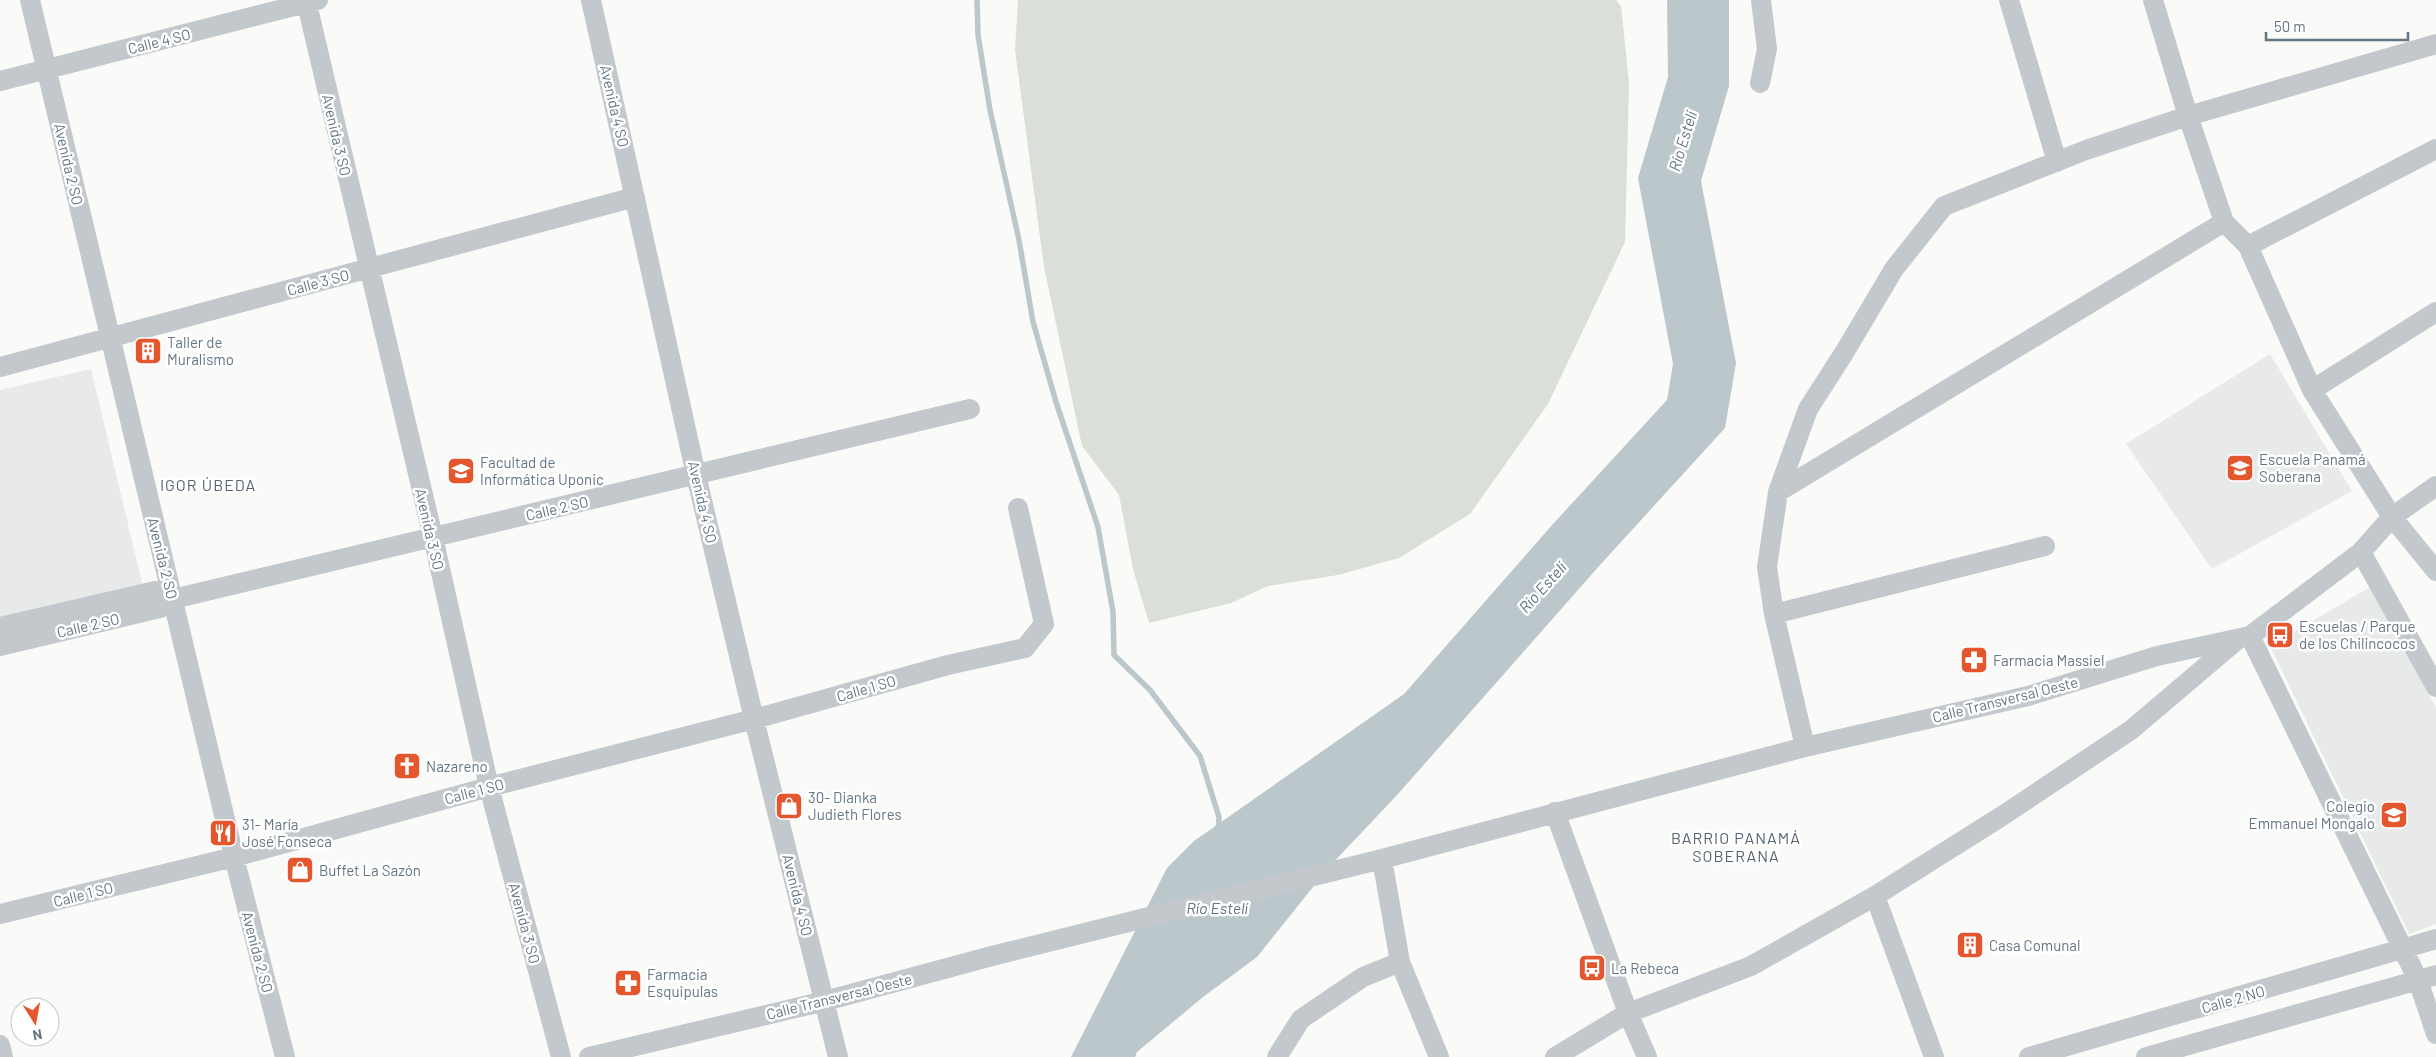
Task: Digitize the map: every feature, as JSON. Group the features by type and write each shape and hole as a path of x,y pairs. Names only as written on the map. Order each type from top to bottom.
{"street":[{"name":"Avenida 2 SO","path":"30,0 234,857 285,1057"},
{"name":"Avenida 4 SO","path":"591,0 696,475 838,1057"},
{"path":"1760,83 1766,49 1761,0"},
{"path":"2009,0 2056,162"},
{"path":"2154,0 2188,116 2224,222 2248,246 2312,390 2392,517 2436,571"},
{"name":"Calle 4 SO","path":"0,81 310,1"},
{"name":"Avenida 3 SO","path":"310,1 368,268 433,537 489,787 560,1057"},
{"path":"1805,747 1774,614 1768,567 1778,492 1808,410 1894,269 1944,206 2056,162 2188,116 2436,44"},
{"path":"2248,246 2436,149"},
{"name":"Calle 3 SO","path":"0,367 635,197"},
{"path":"1778,492 2224,222"},
{"path":"2312,390 2436,312"},
{"name":"Calle 2 SO","path":"0,646 160,608 173,599 970,409"},
{"name":"Calle Transversal Oeste","path":"589,1057 825,1001 1088,931 1378,860 1805,747 2028,696 2157,656 2244,638 2361,552 2392,517 2436,486"},
{"name":"Calle 1 SO","path":"0,914 234,857 489,787 754,719 948,665 1025,648 1044,624 1018,508"},
{"path":"1774,614 2045,546"},
{"path":"2361,552 2436,687"},
{"name":"Calle 2 SO","path":"0,627 154,591 162,592 173,599"},
{"path":"1556,1057 1628,1013 1751,966 1875,896 2002,816 2131,730 2244,638 2404,950 2427,977 2436,1034"},
{"path":"1555,812 1628,1013 1647,1057"},
{"path":"1378,860 1400,962 1439,1057"},
{"path":"1875,896 1934,1057"},
{"name":"Calle 2 NO","path":"2029,1057 2058,1053 2436,940"},
{"path":"1277,1057 1301,1019 1363,977 1400,962"},
{"path":"2146,1057 2427,977"},
{"path":"0,1046 3,1057"}],"shaded area":[{"path":"1018,0 1616,0 1621,6 1629,83 1625,242 1548,404 1470,514 1399,558 1338,575 1268,586 1231,603 1149,623 1133,569 1119,495 1082,446 1044,267 1015,50"},
{"name":"Escuela Panamá Soberana","path":"2270,354 2352,491 2212,569 2126,444"},
{"path":"91,369 144,591 0,626 0,390"},
{"name":"Colegio Emmanuel Mongalo","path":"2372,586 2436,707 2436,924 2409,934 2270,646"}],"water":[{"name":"Río Estelí","path":"1667,0 1729,0 1729,86 1701,181 1736,363 1725,428 1600,565 1398,794 1329,867 1257,957 1203,997 1137,1052 1135,1057 1071,1057 1167,868 1194,841 1404,694 1553,524 1667,400 1673,364 1638,178 1668,77"}],"waterway":[{"path":"977,0 978,35 990,110 1019,240 1033,322 1056,402 1098,527 1113,612 1114,655 1150,690 1200,756 1219,817 1218,831"}],"place":[{"name":"Taller de Muralismo","path":"148,351"},
{"name":"Escuela Panamá Soberana","path":"2240,468"},
{"name":"Facultad de Informática Uponic","path":"461,471"},
{"name":"Escuelas / Parque de los Chilincocos","path":"2280,635"},
{"name":"Farmacia Massiel","path":"1974,660"},
{"name":"Nazareno","path":"407,766"},
{"name":"30- Dianka Judieth Flores","path":"789,806"},
{"name":"Colegio Emmanuel Mongalo","path":"2394,815"},
{"name":"31- María José Fonseca","path":"223,833"},
{"name":"Buffet La Sazón","path":"300,870"},
{"name":"Casa Comunal","path":"1970,945"},
{"name":"La Rebeca","path":"1592,968"},
{"name":"Farmacia Esquipulas","path":"628,983"}],"district":[{"name":"IGOR ÚBEDA","path":"208,484"},
{"name":"BARRIO PANAMÁ SOBERANA","path":"1736,846"}]}
